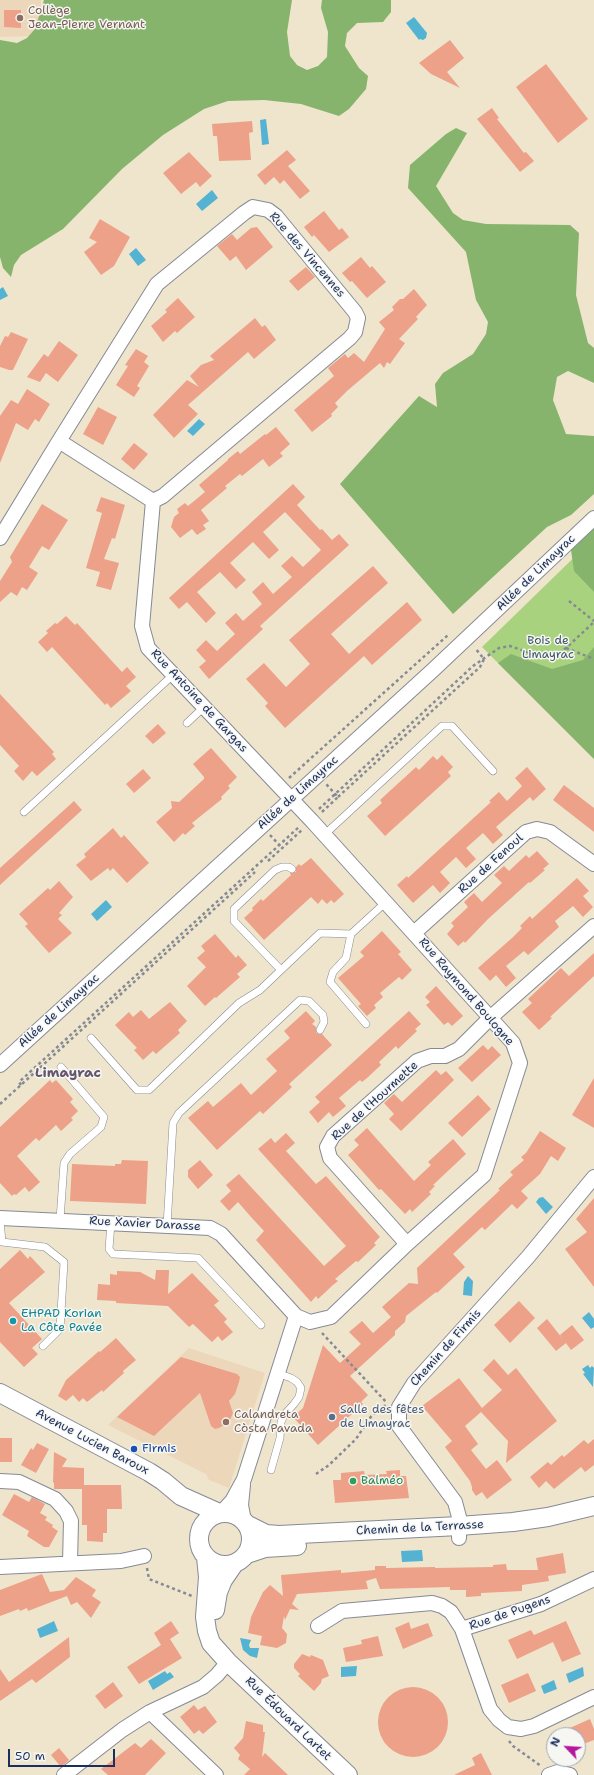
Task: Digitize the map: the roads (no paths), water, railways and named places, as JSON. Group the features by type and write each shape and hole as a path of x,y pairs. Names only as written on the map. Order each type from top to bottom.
{"street":[{"name":"Rue des Vincennes","path":"59,441 158,284 244,213 253,207 268,210 276,216 355,312 358,318 355,332 350,338 169,491 153,501"},
{"path":"0,538 59,441 153,501"},
{"name":"Rue Antoine de Gargas","path":"153,501 142,626 148,648 291,799"},
{"name":"Allée de Limayrac","path":"0,1065 433,670 594,518"},
{"name":"Rue Raymond Boulogne","path":"291,799 513,1043 520,1063 484,1175 407,1244 331,1317 310,1322 296,1316"},
{"name":"Rue de Fenoul","path":"414,933 526,832 537,829 550,832 594,864"},
{"path":"490,1018 594,926"},
{"name":"Rue de l'Hourmette","path":"407,1244 330,1158 327,1147 333,1136 417,1061 431,1056 445,1056 459,1049 490,1018"},
{"name":"Chemin de Firmis","path":"459,1532 455,1502 399,1426 399,1407 414,1383 528,1257 594,1177"},
{"name":"Rue Xavier Darasse","path":"0,1219 60,1220 210,1228 221,1234 296,1316"},
{"path":"64,1775 122,1730 150,1712 203,1687 217,1674 225,1659 218,1636 215,1605 223,1580 240,1559 252,1540 241,1505 244,1479 296,1316"},
{"name":"Avenue Lucien Baroux","path":"0,1393 150,1472 163,1480 181,1496 220,1513"},
{"path":"240,1559 218,1565 206,1557 200,1546 200,1532 205,1522 220,1513 232,1501 244,1479"},
{"path":"0,1481 19,1482 55,1499 66,1511 71,1521 70,1563"},
{"name":"Avenue Lucien Baroux","path":"181,1496 200,1532"},
{"name":"Chemin de la Terrasse","path":"240,1559 265,1548 459,1532 548,1517 594,1506"},
{"path":"220,1513 236,1515 246,1523"},
{"name":"Chemin de la Terrasse","path":"246,1523 266,1534 279,1536 537,1529 594,1517"},
{"path":"0,1567 121,1561 144,1556"},
{"name":"Rue Édouard Lartet","path":"206,1557 208,1577 205,1617 211,1643 225,1659 348,1775"},
{"name":"Rue de Pugens","path":"318,1626 342,1610 432,1603 442,1606 451,1612 462,1629 541,1604 594,1579"},
{"path":"462,1629 490,1709 499,1720 508,1727 520,1729 534,1726 594,1698"},
{"path":"150,1712 216,1775"},
{"path":"550,1774 558,1772 570,1775"}],"lane":[{"path":"24,812 173,675"},
{"path":"187,723 204,707"},
{"path":"324,835 442,726 452,726 493,771"},
{"path":"281,970 234,921 234,909 275,870 282,866 292,869"},
{"path":"366,1024 330,982 332,972 346,958 351,934 386,902"},
{"path":"91,1038 137,1090 149,1090 239,1002 260,990 320,933 351,934"},
{"path":"167,1226 173,1122 179,1113 300,1000 309,1000 323,1015 324,1022 320,1030"},
{"path":"60,1220 64,1163 70,1154 101,1127 104,1117 61,1067"},
{"path":"0,1219 1,1243 45,1247 64,1262 60,1329 43,1346"},
{"path":"111,1223 109,1249 114,1254 198,1258 261,1325"},
{"path":"271,1470 280,1438 281,1422 284,1415 299,1396 301,1388 297,1382 291,1378 277,1374"}],"water":[{"path":"414,17 427,33 426,38 423,40 419,40 406,23"},
{"path":"266,119 269,144 262,145 260,120"},
{"path":"212,190 218,198 202,211 196,204"},
{"path":"136,248 146,260 138,266 129,254"},
{"path":"3,287 8,296 0,300 0,289"},
{"path":"199,419 205,424 193,436 187,431"},
{"path":"106,900 112,907 97,921 91,914"},
{"path":"543,1197 553,1207 546,1214 536,1202 539,1198"},
{"path":"468,1276 473,1281 472,1296 463,1295 464,1282"},
{"path":"589,1312 594,1319 594,1327 591,1329 582,1318"},
{"path":"588,1365 590,1368 592,1366 594,1368 593,1387 583,1374 585,1373 582,1369"},
{"path":"422,1550 423,1561 402,1562 401,1551"},
{"path":"54,1621 58,1631 40,1638 37,1629"},
{"path":"240,1638 251,1640 249,1645 250,1648 259,1648 257,1658 250,1656 243,1650"},
{"path":"357,1666 356,1676 341,1677 341,1667"},
{"path":"583,1667 584,1676 569,1683 566,1674"},
{"path":"165,1671 167,1674 170,1672 174,1677 153,1690 148,1681"},
{"path":"554,1680 557,1689 544,1694 541,1686"}],"place":[{"name":"Collège Jean-Pierre Vernant","path":"20,18"},
{"name":"EHPAD Korian La Côte Pavée","path":"13,1321"},
{"name":"Salle des fêtes de Limayrac","path":"332,1417"},
{"name":"Calandreta Còsta Pavada","path":"226,1422"},
{"name":"Firmis","path":"134,1449"},
{"name":"Balméo","path":"353,1481"}],"district":[{"name":"Limayrac","path":"68,1073"}],"park label":[{"name":"Bois de Limayrac","path":"548,648"}]}
